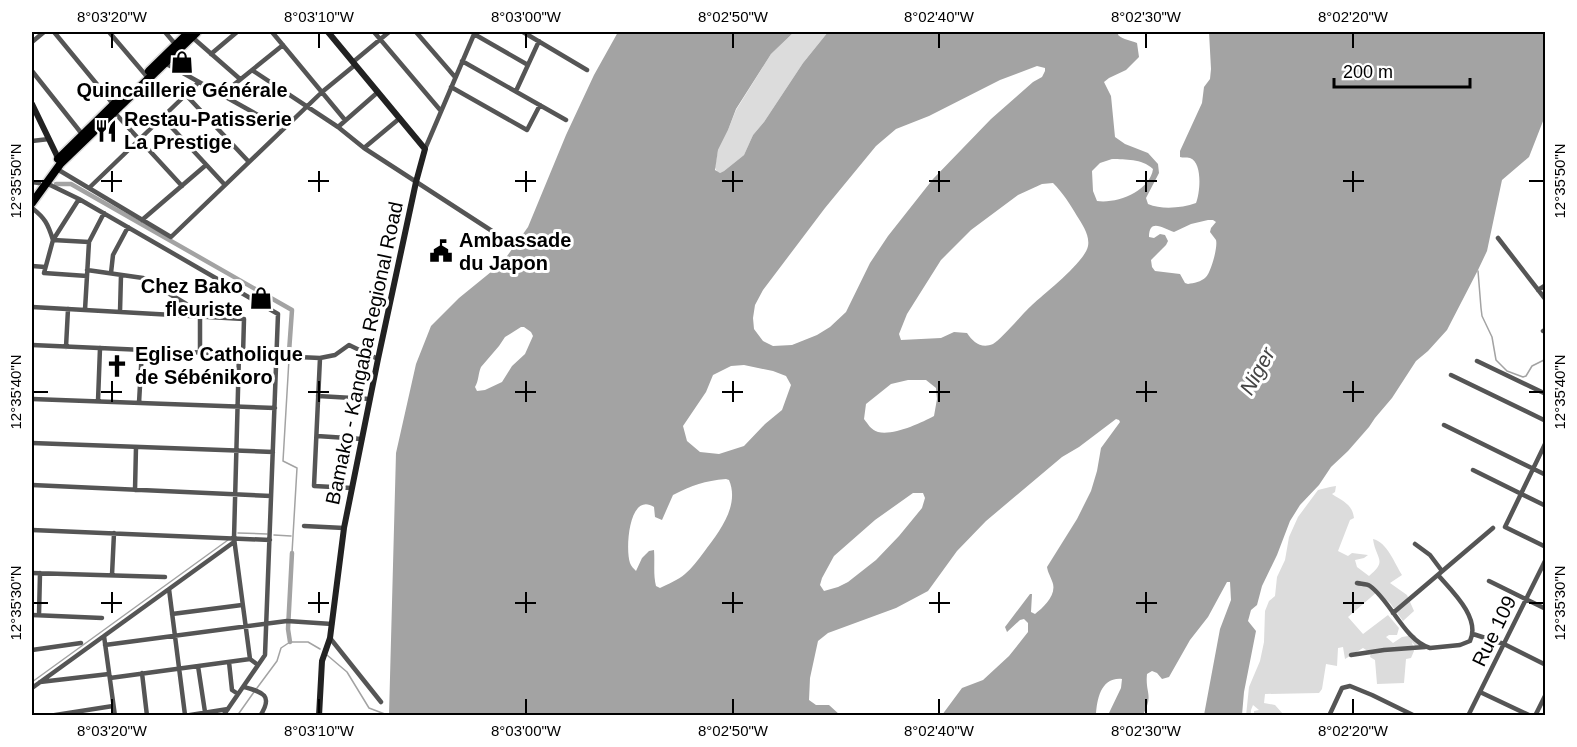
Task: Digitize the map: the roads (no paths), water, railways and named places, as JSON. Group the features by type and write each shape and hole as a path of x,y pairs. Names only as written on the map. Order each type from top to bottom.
{"highway":[{"path":"147,77 165,63 193,33"},
{"path":"32,194 39,183 147,77 176,45 193,33"},
{"path":"59,163 82,134 114,108"},
{"path":"32,203 39,183"}],"street":[{"path":"32,42 44,32"},
{"path":"54,32 140,140 182,186"},
{"path":"109,32 147,77"},
{"path":"165,32 176,45"},
{"path":"211,54 237,32"},
{"path":"272,32 345,120"},
{"path":"328,32 425,149 474,33 528,65"},
{"path":"374,32 441,111"},
{"path":"32,104 59,163 89,188 171,237 307,106 389,32"},
{"path":"416,32 455,77"},
{"path":"523,32 586,70"},
{"path":"193,33 211,54 240,79"},
{"path":"516,92 539,41"},
{"path":"221,95 283,45"},
{"path":"462,62 566,120"},
{"path":"165,63 283,129"},
{"path":"252,70 338,127 364,148 492,231"},
{"path":"32,71 82,134"},
{"path":"89,188 199,82"},
{"path":"451,87 527,130 540,105"},
{"path":"338,127 378,92"},
{"path":"186,95 249,162"},
{"path":"163,118 225,185"},
{"path":"364,148 400,118"},
{"path":"32,141 49,140"},
{"name":"Bamako - Kangaba Regional Road","path":"319,716 323,659 332,624 344,528 378,359 425,149"},
{"path":"142,220 206,165"},
{"path":"39,183 79,199 278,314 265,655 223,716"},
{"path":"79,199 53,240 44,273 111,273 143,278 193,308 200,317 200,353"},
{"path":"32,208 48,225 53,240"},
{"path":"85,310 89,242 104,213"},
{"path":"111,273 112,255 128,227"},
{"path":"1498,238 1545,300"},
{"path":"53,240 89,242"},
{"path":"32,266 45,267"},
{"path":"120,312 121,275"},
{"path":"1538,290 1545,285"},
{"path":"32,308 244,319 236,450 234,540 249,659"},
{"path":"66,347 68,309"},
{"path":"32,345 320,358 335,355 349,345 378,359"},
{"path":"98,401 100,348"},
{"path":"139,403 142,350"},
{"path":"320,358 314,486 352,488"},
{"path":"1477,361 1545,394"},
{"path":"1451,375 1545,421"},
{"path":"318,396 370,399"},
{"path":"32,399 275,408"},
{"path":"1444,425 1545,475"},
{"path":"317,436 362,439"},
{"path":"1545,442 1505,526 1545,547"},
{"path":"32,443 273,452"},
{"path":"135,490 136,447"},
{"path":"1473,470 1545,506"},
{"path":"32,485 271,496"},
{"path":"304,526 344,528"},
{"path":"1393,613 1493,528"},
{"path":"32,530 270,540"},
{"path":"112,575 114,533"},
{"path":"32,688 234,540"},
{"path":"1351,655 1384,650 1460,645 1470,641 1473,634 1471,623 1461,601 1430,555 1415,544"},
{"name":"Rue 109","path":"1468,716 1545,559"},
{"path":"32,573 165,577"},
{"path":"39,615 40,573"},
{"path":"1489,581 1545,609"},
{"path":"1357,583 1369,585 1425,647"},
{"path":"169,589 184,715 228,709"},
{"path":"172,614 242,605"},
{"path":"32,615 102,618"},
{"path":"105,645 287,621 332,624"},
{"path":"1473,634 1504,644 1545,665"},
{"path":"104,636 115,716"},
{"path":"329,642 381,702"},
{"path":"32,650 81,643"},
{"path":"40,682 142,673 249,659 258,665"},
{"path":"229,662 232,690 238,694"},
{"path":"198,666 205,712"},
{"path":"142,673 147,716"},
{"path":"1329,716 1342,688 1350,686 1372,694 1415,716"},
{"path":"244,687 261,691 265,696 266,707 260,716"},
{"path":"1480,692 1533,716 1545,694"},
{"path":"49,716 113,706"}],"water":[{"name":"Niger","path":"618,32 794,32 771,54 736,109 718,150 715,170 720,173 744,155 753,135 803,63 828,32 1119,32 1120,37 1137,43 1139,57 1126,70 1104,82 1111,96 1115,137 1125,144 1148,153 1158,164 1159,173 1146,198 1148,204 1172,208 1196,203 1199,172 1194,161 1180,157 1180,151 1202,103 1204,87 1210,79 1209,32 1545,32 1545,116 1529,157 1502,180 1487,251 1447,330 1416,361 1392,398 1348,451 1331,467 1290,521 1262,586 1257,605 1251,610 1248,621 1256,631 1244,692 1242,715 1204,715 1220,629 1231,600 1230,582 1227,582 1208,617 1190,640 1169,677 1162,679 1152,671 1147,674 1149,698 1143,715 1109,715 1121,688 1122,679 1115,679 1105,685 1102,690 1096,715 942,715 962,688 983,680 1009,656 1028,632 1028,623 1024,619 1007,632 1005,627 1030,594 1032,594 1031,612 1035,614 1052,595 1053,586 1047,567 1077,519 1091,491 1101,448 1120,422 1116,419 1062,457 986,521 957,551 928,591 896,608 828,633 818,641 810,678 809,700 816,705 829,705 840,715 389,715 396,453 416,364 431,326 459,298 502,263 528,227 594,75","holes":["1037,66 1045,68 1042,77 1033,82 991,119 933,179 888,236 870,263 846,312 830,327 817,335 792,345 773,346 763,341 754,329 753,318 755,305 763,290 825,208 876,146 896,129 929,116 1000,80","1112,159 1138,161 1153,169 1151,177 1139,190 1123,198 1105,201 1097,201 1093,191 1092,171 1100,163","1053,183 1057,187 1072,207 1087,234 1088,246 1080,260 993,344 981,345 967,333 954,332 941,338 901,340 899,334 907,314 941,260 971,230 1018,195 1042,184","1208,220 1216,222 1210,232 1216,240 1215,253 1208,274 1202,280 1188,284 1180,274 1155,271 1152,267 1151,260 1168,241 1165,235 1149,237 1152,227 1158,226 1174,232 1191,224","521,327 531,332 533,336 525,354 512,366 502,382 477,391 475,387 481,367 505,337","744,365 786,376 791,385 782,410 744,446 719,454 700,452 687,441 683,426 706,392 713,375 731,366","908,380 926,380 936,388 934,416 899,431 884,433 872,428 864,419 866,404 891,384","729,480 732,490 730,509 716,536 690,569 660,588 655,582 654,550 649,551 642,558 636,571 630,563 628,546 634,514 639,507 646,504 654,507 655,517 662,520 673,495 705,482","913,493 923,493 925,498 922,508 876,560 838,587 824,591 820,585 834,556 875,520"]}],"waterway":[{"path":"56,184 71,184 292,310 289,352"},
{"path":"1478,271 1482,316 1492,337 1496,360 1507,371 1523,377 1532,366 1546,359"},
{"path":"289,359 283,461 297,468 292,553"},
{"path":"238,533 267,534"},
{"path":"274,535 291,536"},
{"path":"32,682 228,540"},
{"path":"290,642 288,629 292,553"},
{"path":"257,688 277,661 281,648 290,642 308,642 320,649"},
{"path":"327,655 347,672 369,708 390,716"},
{"path":"237,716 254,692"}],"place":[{"name":"Quincaillerie Générale","path":"182,62"},
{"name":"Restau-Patisserie La Prestige","path":"106,131"},
{"name":"Ambassade du Japon","path":"441,251"},
{"name":"Chez Bako fleuriste","path":"261,298"},
{"name":"Eglise Catholique de Sébénikoro","path":"117,366"}]}
